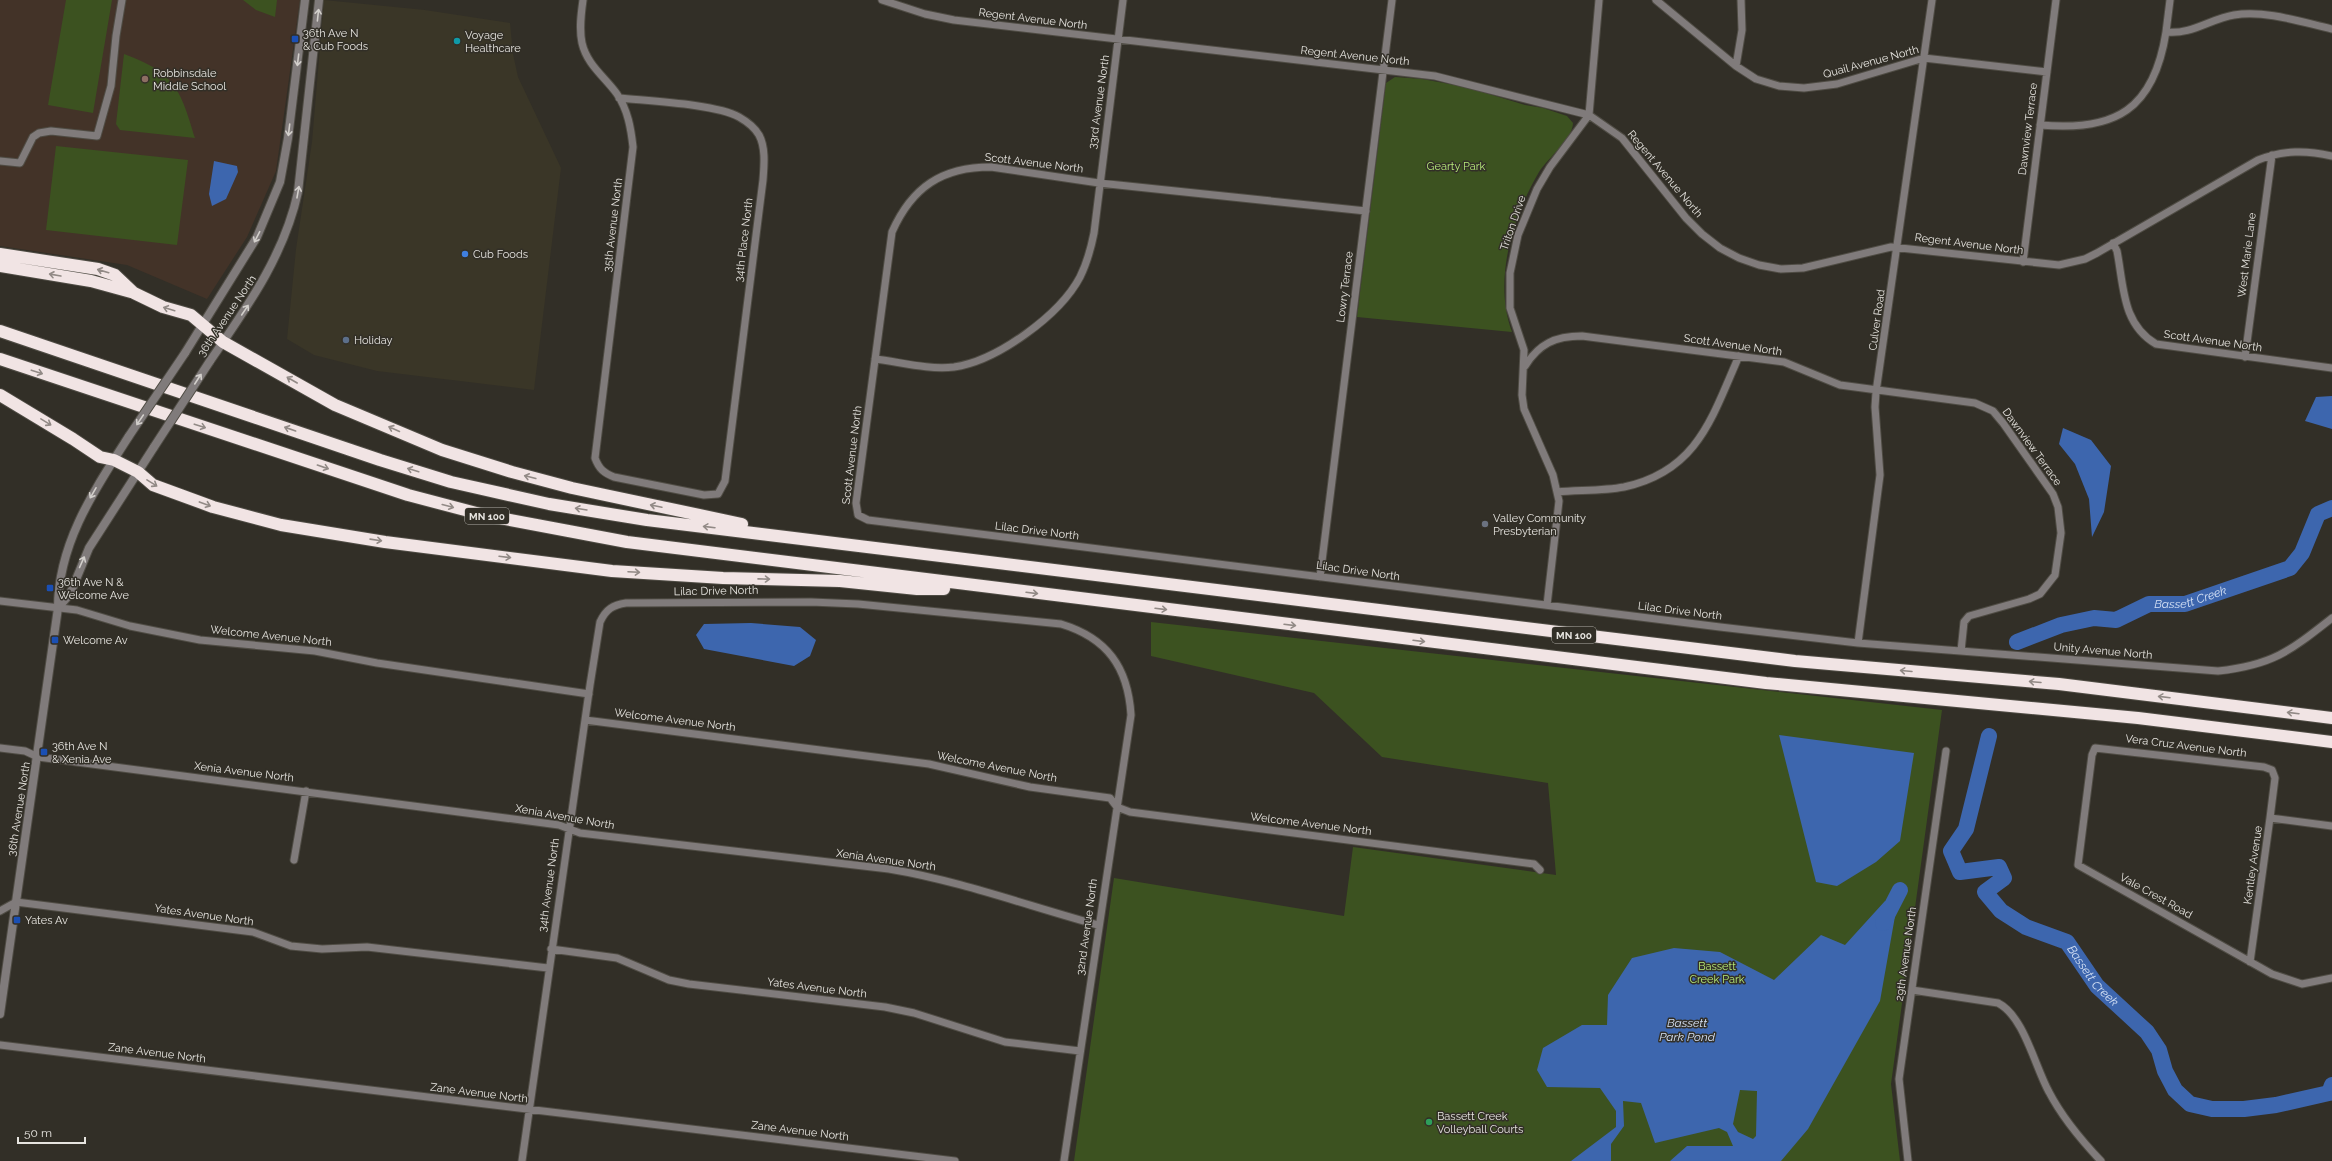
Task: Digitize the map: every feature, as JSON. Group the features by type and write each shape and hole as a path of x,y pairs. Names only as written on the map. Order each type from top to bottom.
{"highway":[{"path":"0,254 98,270 115,275 134,293"},
{"path":"0,266 91,281 134,293 163,307 191,315 202,326 223,342 335,404 466,458 572,488 818,541"},
{"name":"MN 100","path":"0,331 380,460 452,482 549,504 647,520 1779,659 2059,684 2332,718"},
{"name":"MN 100","path":"0,359 382,487 484,515 627,542 1758,682 2138,718 2332,742"},
{"path":"0,395 73,439 100,458 114,460 138,472 153,484 232,513 307,530 385,542 612,571 840,581 918,589 993,588"}],"street":[{"path":"0,161 20,163 32,137 39,133 51,131 97,136 111,86 116,36 122,0"},
{"name":"36th Avenue North","path":"0,1014 38,757 58,608 61,574 70,545 87,504 129,436 185,353 257,237 280,182 288,138 305,0"},
{"name":"36th Avenue North","path":"58,608 70,594 89,548 268,273 279,251 294,210 299,184 319,0"},
{"name":"35th Avenue North","path":"583,0 581,31 585,50 594,69 619,98 629,122 633,147 595,450 598,466 605,473 614,477 704,495 718,494"},
{"name":"Regent Avenue North","path":"882,0 925,14 954,20 1384,71 1408,72 1458,80 1589,115 1622,138 1686,218 1702,234 1720,248 1739,258 1781,269 1803,268 1891,246 2022,262 2059,265 2072,263 2085,259 2258,160 2272,155 2294,151 2312,152 2332,156"},
{"name":"33rd Avenue North","path":"874,359 939,367 964,365 1000,349 1040,322 1068,296 1080,277 1089,255 1094,233 1099,183 1123,0"},
{"name":"Lowry Terrace","path":"1320,577 1392,0"},
{"path":"1589,115 1600,0"},
{"name":"Quail Avenue North","path":"1656,0 1736,66 1766,83 1804,88 1837,84 1924,58 2047,72"},
{"path":"1736,66 1742,30 1741,0"},
{"name":"Culver Road","path":"1858,643 1880,475 1875,407 1932,0"},
{"name":"Dawnview Terrace","path":"2022,262 2056,0"},
{"path":"2040,125 2066,127 2092,125 2128,110 2142,96 2156,74 2166,32 2170,0"},
{"path":"2166,32 2186,32 2214,20 2234,15 2254,13 2332,29"},
{"name":"34th Place North","path":"619,98 710,109 738,116 749,124 759,136 763,147 763,180 725,481 718,494"},
{"name":"Triton Drive","path":"1547,604 1559,501 1553,475 1524,409 1522,380 1524,350 1510,308 1509,289 1513,256 1526,212 1537,188 1550,167 1589,115"},
{"name":"West Marie Lane","path":"2245,357 2272,155"},
{"name":"Scott Avenue North","path":"858,515 856,503 892,232 900,215 910,200 923,188 938,178 955,171 972,167 991,167 1099,183 1366,211"},
{"name":"Scott Avenue North","path":"2113,243 2117,251 2129,315 2136,327 2145,337 2156,344 2332,368"},
{"name":"Scott Avenue North","path":"1524,366 1532,354 1542,345 1555,338 1582,336 1784,362 1840,385 1975,403 1993,411"},
{"path":"1557,492 1624,487 1664,473 1675,465 1696,446 1708,428 1739,356"},
{"name":"Dawnview Terrace","path":"1960,651 1964,622 1969,616 2029,599 2040,594 2056,575 2059,563 2060,520 2053,494 1993,411"},
{"name":"Lilac Drive North","path":"858,515 868,520 1858,643"},
{"name":"Welcome Avenue North","path":"0,601 77,610 130,626 200,640 315,651 377,663 588,694"},
{"name":"Lilac Drive North","path":"604,613 611,607 626,603 811,602 858,604 1061,624 1080,630 1097,641 1113,657 1123,674 1130,696"},
{"name":"34th Avenue North","path":"522,1161 548,968 588,694 600,622 604,613"},
{"name":"Unity Avenue North","path":"1858,643 2218,671 2244,668 2264,663 2290,651 2332,618"},
{"name":"32nd Avenue North","path":"1064,1161 1098,925 1131,715 1130,696"},
{"name":"Welcome Avenue North","path":"585,720 929,764 1030,787 1110,798 1117,807 1130,812 1534,864 1540,870"},
{"name":"Vera Cruz Avenue North","path":"2095,748 2103,747 2264,767 2272,770"},
{"name":"Xenia Avenue North","path":"0,748 25,751 38,757 559,824 580,833 929,876 1098,925"},
{"name":"Vale Crest Road","path":"2095,748 2092,754 2078,865 2272,974 2302,984 2332,978"},
{"name":"29th Avenue North","path":"1908,1161 1899,1079 1946,750"},
{"name":"Kentley Avenue","path":"2250,962 2270,818 2274,778 2272,770"},
{"path":"294,860 306,791"},
{"path":"2270,818 2332,826"},
{"path":"0,911 16,902"},
{"name":"Yates Avenue North","path":"16,902 253,932 291,946 322,949 367,947 548,968"},
{"name":"Yates Avenue North","path":"551,949 616,958 669,980 689,984 885,1008 914,1013 1005,1042 1080,1051"},
{"path":"1912,990 1998,1003 2006,1007 2016,1022 2049,1093 2101,1161"},
{"name":"Zane Avenue North","path":"0,1045 955,1161"}],"shaded area":[{"name":"Robbinsdale Middle School","path":"0,0 300,0 276,171 247,237 207,299 127,265 0,246"},
{"path":"324,0 425,10 510,23 513,54 518,77 561,168 534,390 377,371 314,355 287,339 296,249 312,142"}],"green space":[{"path":"66,0 112,0 93,113 48,105"},
{"path":"243,0 277,0 275,17 256,10"},
{"path":"124,54 154,68 173,84 185,106 195,138 120,130 116,124"},
{"name":"Gearty Park","path":"1395,77 1422,79 1466,87 1567,116 1573,123 1572,129 1565,141 1539,172 1529,190 1514,229 1508,250 1504,292 1512,332 1357,317 1386,83"},
{"path":"56,146 188,160 177,245 46,230"},
{"name":"Bassett Creek Park","path":"1151,622 1942,710 1891,1084 1900,1161 1074,1161 1114,878 1344,916 1353,847 1556,875 1548,783 1382,757 1314,693 1151,656"}],"water":[{"path":"214,161 237,166 238,172 226,199 212,206 209,194"},
{"path":"2332,396 2332,429 2305,421 2316,397"},
{"path":"2063,428 2091,440 2111,466 2104,512 2092,537 2089,499 2075,464 2059,444"},
{"path":"751,623 800,627 816,640 810,656 794,666 704,649 696,635 704,624"},
{"path":"1779,735 1914,753 1900,841 1876,862 1837,886 1816,882"},
{"name":"Bassett Park Pond","path":"1885,901 1897,905 1880,1001 1808,1129 1781,1161 1670,1161 1687,1146 1733,1146 1727,1132 1719,1128 1655,1143 1641,1103 1623,1101 1624,1126 1611,1144 1611,1161 1571,1161 1616,1127 1616,1111 1600,1088 1547,1087 1537,1070 1543,1048 1582,1025 1607,1025 1608,995 1632,958 1674,948 1720,952 1774,980 1821,935 1845,945","holes":["1740,1090 1757,1091 1756,1136 1753,1139 1738,1132 1733,1124"]}],"waterway":[{"name":"Bassett Creek","path":"2017,642 2061,625 2094,618 2116,620 2149,604 2185,604 2290,568 2302,553 2318,514 2332,508"},
{"name":"Bassett Creek","path":"1989,736 1966,829 1951,851 1960,872 1999,867 2004,878 1985,892 2001,911 2026,927 2067,942 2097,986 2147,1032 2159,1050 2165,1071 2175,1090 2190,1104 2212,1109 2244,1109 2276,1105 2329,1093 2332,1085"},
{"path":"1883,923 1900,890"}],"place":[{"name":"36th Ave N & Cub Foods","path":"295,39"},
{"name":"Voyage Healthcare","path":"457,41"},
{"name":"Robbinsdale Middle School","path":"145,79"},
{"name":"Cub Foods","path":"465,254"},
{"name":"Holiday","path":"346,340"},
{"name":"Valley Community Presbyterian","path":"1485,524"},
{"name":"36th Ave N & Welcome Ave","path":"50,588"},
{"name":"Welcome Av","path":"55,640"},
{"name":"36th Ave N & Xenia Ave","path":"44,752"},
{"name":"Yates Av","path":"17,920"},
{"name":"Bassett Creek Volleyball Courts","path":"1429,1122"}]}
